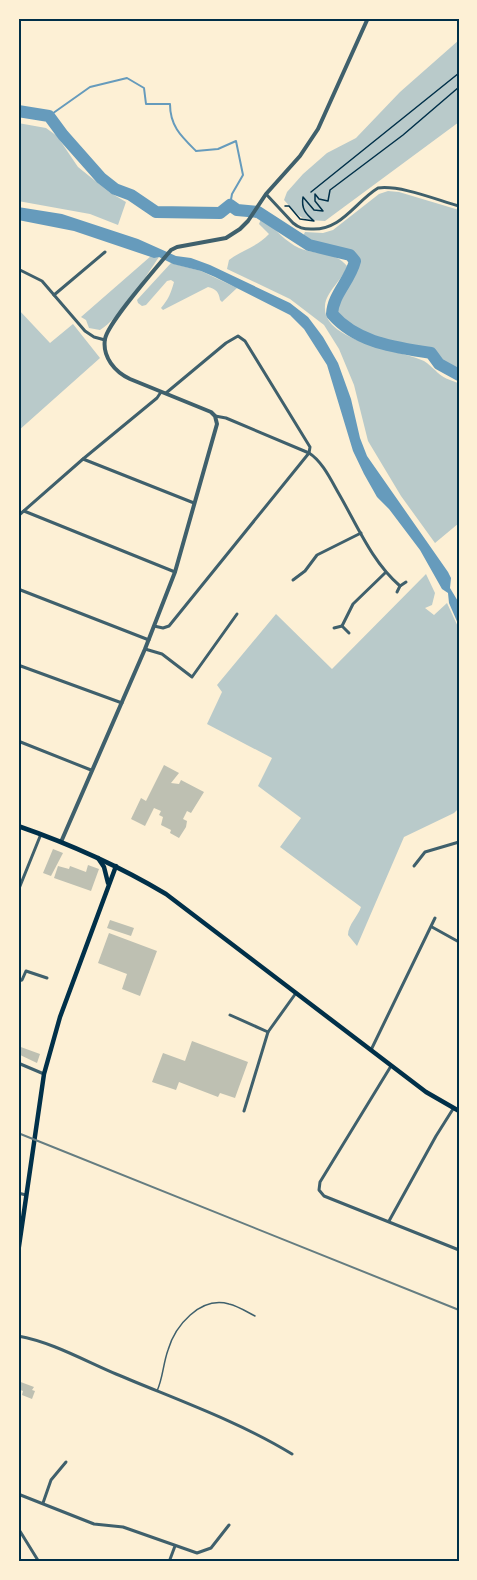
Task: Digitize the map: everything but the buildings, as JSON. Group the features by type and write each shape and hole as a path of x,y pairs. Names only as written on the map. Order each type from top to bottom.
{"main road":[{"path":"18,826 96,856 166,894 426,1092 459,1111"},
{"path":"96,856 104,867 108,884"},
{"path":"18,1253 44,1074 60,1017 116,866"}],"street":[{"path":"61,842 145,650 175,572 217,424 211,412 127,378 117,371 108,357 105,340 116,320 171,250 226,238 248,221 266,194 300,156 318,129 368,18"},
{"path":"266,194 298,227 322,229 339,222 378,188 385,187 459,206"},
{"path":"54,295 105,252"},
{"path":"18,268 42,282 90,335 105,340"},
{"path":"154,626 163,628 169,626 309,453 310,447 245,341 238,336 166,393"},
{"path":"18,516 157,398 161,392"},
{"path":"215,416 226,418 309,453 318,460 385,573 400,586"},
{"path":"83,459 194,502"},
{"path":"24,511 175,572"},
{"path":"293,580 305,571 317,555 362,533"},
{"path":"334,628 342,626 353,604 385,573"},
{"path":"397,592 406,582"},
{"path":"18,589 149,640"},
{"path":"145,650 162,654 192,676 237,614"},
{"path":"342,626 349,633"},
{"path":"18,665 122,703"},
{"path":"18,741 91,770"},
{"path":"18,891 41,834"},
{"path":"414,866 425,852 459,842"},
{"path":"371,1050 435,918"},
{"path":"431,927 459,942"},
{"path":"18,981 22,980 26,971 47,978"},
{"path":"244,1111 268,1032 296,993"},
{"path":"230,1015 268,1032"},
{"path":"18,1063 44,1074"},
{"path":"391,1065 320,1182 319,1190 327,1197 459,1250"},
{"path":"389,1221 453,1109"},
{"path":"18,1193 26,1195"},
{"path":"18,1336 50,1346 157,1391 273,1442 292,1454"},
{"path":"42,1503 51,1480 66,1462"},
{"path":"18,1494 94,1524 123,1527 200,1553 211,1548 229,1526"},
{"path":"18,1528 39,1562"},
{"path":"169,1562 175,1546"}],"lane":[{"path":"157,1391 162,1380 167,1351 174,1334 195,1311 204,1306 229,1304 255,1316"}],"path":[{"path":"311,192 459,73"},
{"path":"278,206 289,206 300,219 314,221 304,211 303,197 314,210 323,211 315,201 315,194 319,199 328,201 330,190 403,135 459,87"}],"shaded area":[{"path":"459,40 459,122 325,221 310,220 298,215 284,200 287,192 303,174 327,153 356,138 400,92"},
{"path":"18,123 46,128 57,136 78,167 109,192 126,202 118,225 90,214 18,201"},
{"path":"388,191 399,192 459,210 459,374 433,352 376,339 353,331 343,324 335,312 334,303 351,282 356,272 357,259 338,248 316,243 303,236 305,232 323,233 333,230 379,194"},
{"path":"261,219 299,248 337,258 347,266 328,295 325,306 327,318 336,328 365,343 424,361 443,377 459,383 459,523 435,543 401,496 368,441 354,385 339,349 324,325 290,299 227,269 229,260 260,242 269,234 259,224"},
{"path":"151,256 159,257 115,317 100,330 89,328 86,320 81,317"},
{"path":"171,263 201,271 237,288 222,302 217,291 208,287 163,310 161,308 174,282 171,280 167,281 146,305 142,306 137,300"},
{"path":"18,309 50,343 73,324 100,358 18,431"},
{"path":"426,574 435,593 432,605 425,608 434,615 447,603 459,629 459,808 454,813 404,837 357,946 348,935 361,907 280,847 301,818 258,786 272,758 207,724 222,692 217,685 276,614 332,669"}],"water":[{"path":"18,207 62,214 138,239 176,256 191,258 210,265 290,303 308,317 338,363 367,456 451,578 450,588 459,603 459,626 449,603 448,593 442,589 420,550 377,497 364,474 353,451 327,365 304,329 290,315 201,271 74,231 18,220"}],"waterway":[{"path":"49,116 90,87 127,78 144,88 146,104 170,104 174,125 196,151 218,149 236,141 243,175 232,194 230,205"},
{"path":"18,111 49,116 101,178 115,189 131,195 156,212 220,213 230,205 237,210 258,212 309,245 350,255 355,261 353,268 335,300 332,314 342,324 365,338 390,346 431,353 439,364 459,375"}],"railway":[{"path":"18,1133 459,1310"}]}
